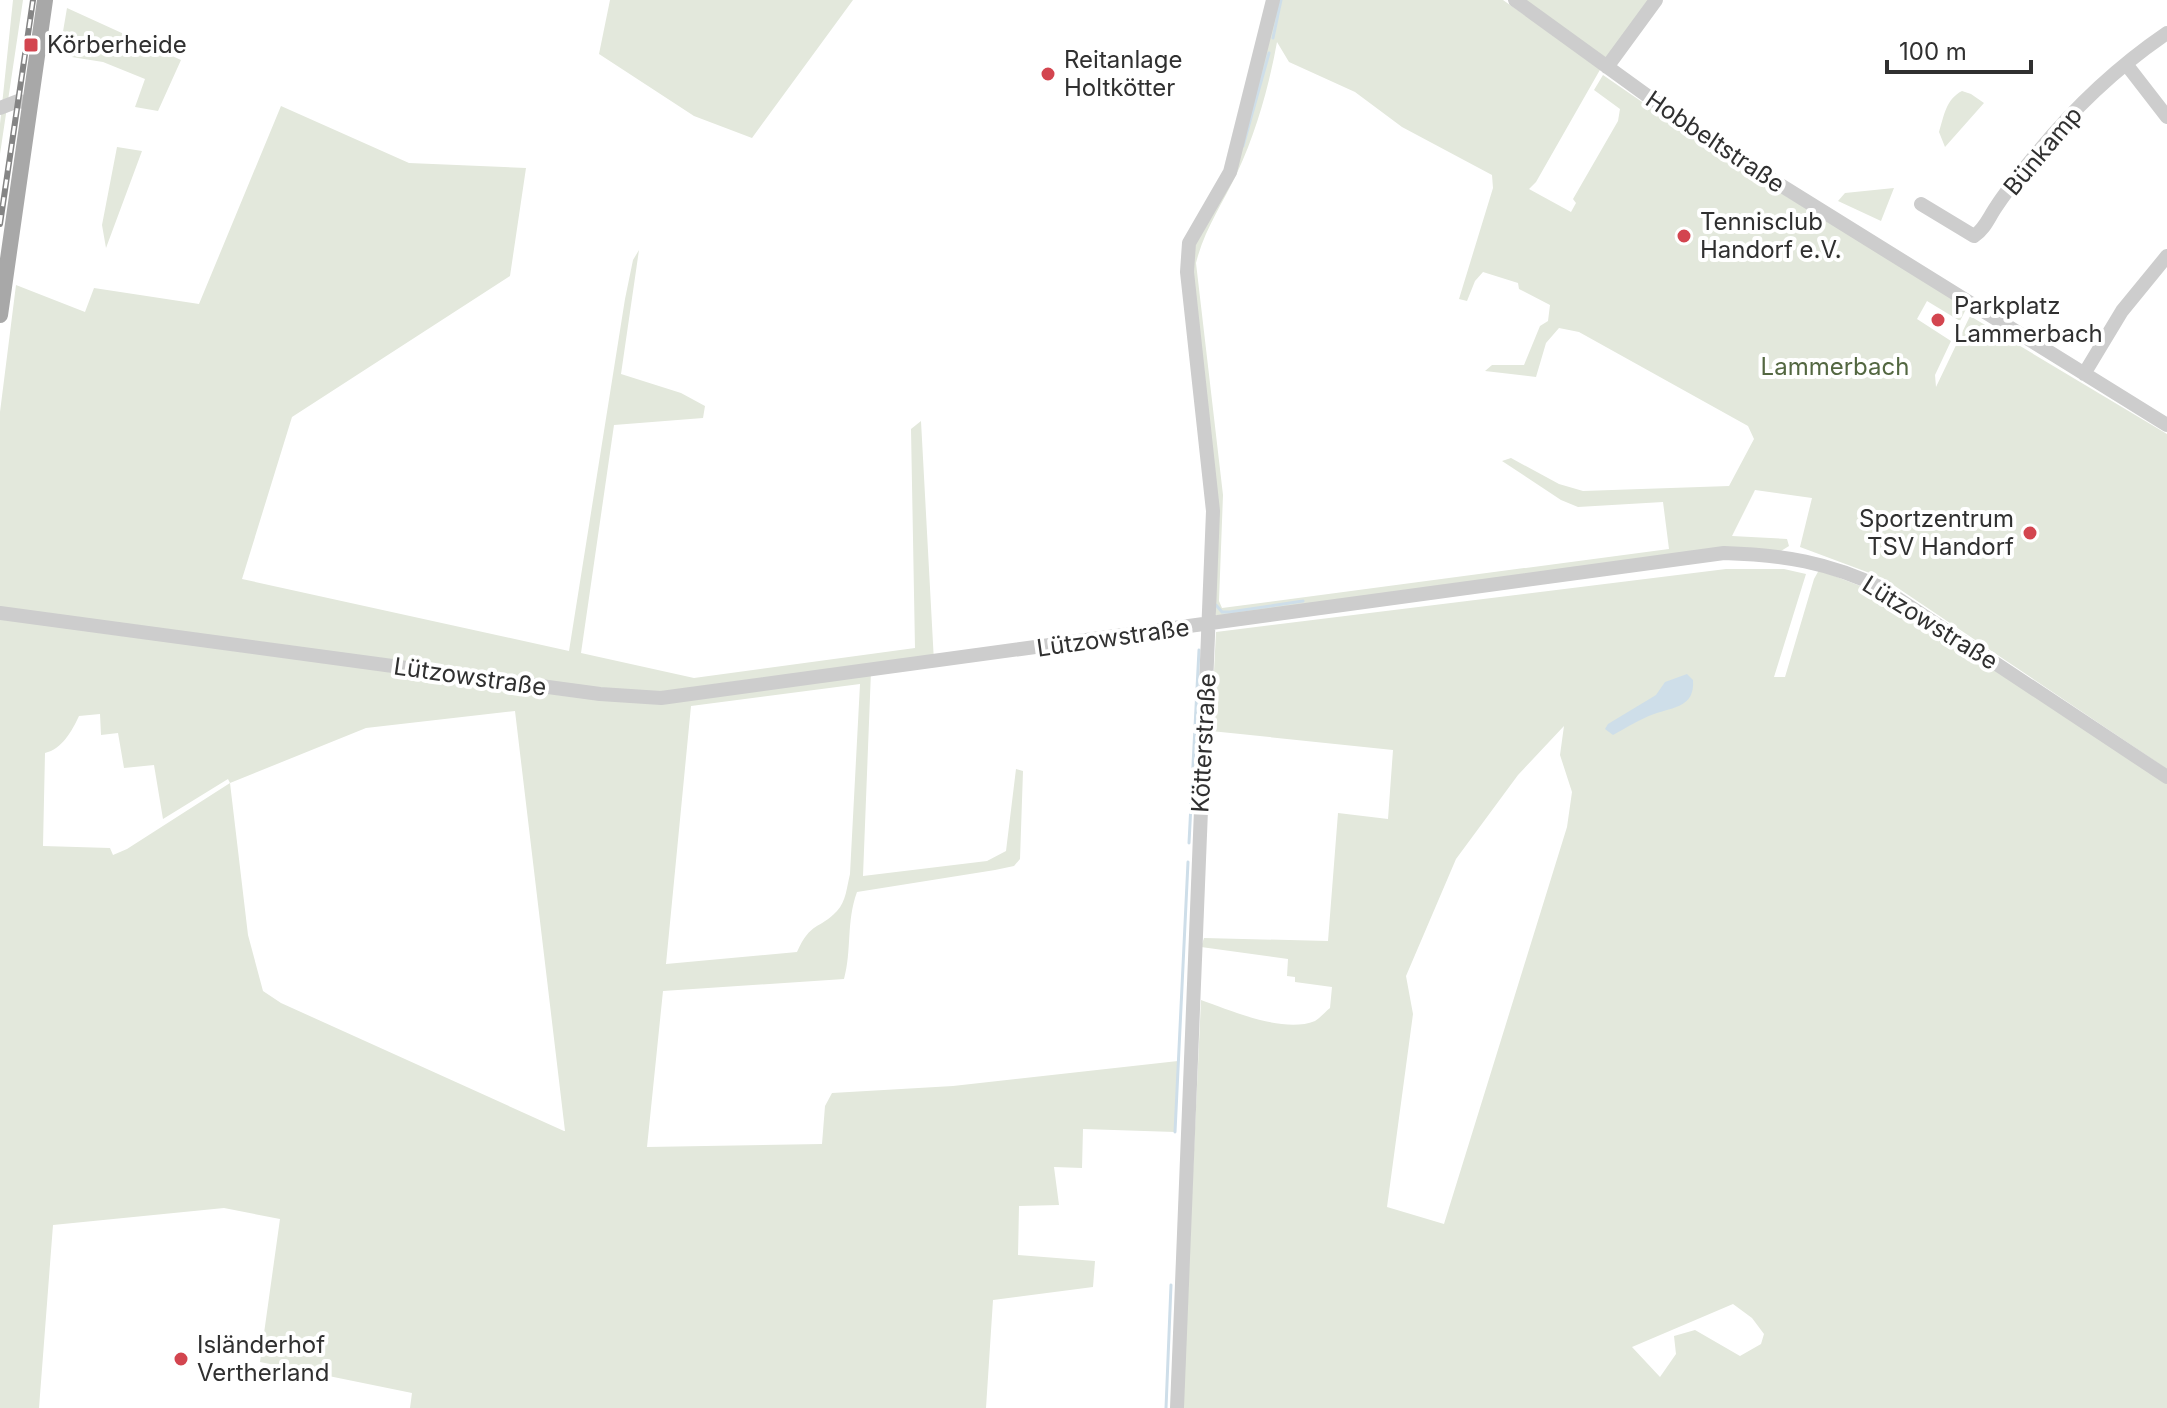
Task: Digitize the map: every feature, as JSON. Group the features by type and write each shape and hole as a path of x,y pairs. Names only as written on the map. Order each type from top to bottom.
{"main road":[{"path":"0,315 45,0"}],"street":[{"name":"Kötterstraße","path":"1177,1408 1213,511 1187,272 1189,243 1230,172 1273,0"},
{"name":"Hobbeltstraße","path":"1515,0 1711,142 2167,425"},
{"path":"1607,67 1656,0"},
{"name":"Bünkamp","path":"1921,204 1974,236 1981,232 1994,209 2048,140 2089,97 2167,33"},
{"path":"2126,64 2167,117"},
{"path":"0,108 18,101 30,103"},
{"path":"2084,374 2122,311 2167,256"},
{"name":"Lützowstraße","path":"0,613 584,692 661,698 1724,553 1797,558 1858,576 1882,588 2167,777"}],"green space":[{"path":"13,0 23,0 0,154 0,124"},
{"path":"610,0 853,0 752,138 694,116 599,54"},
{"name":"Lammerbach","path":"1276,0 1503,0 1523,14 1525,0 1651,0 1605,61 1536,182 1529,189 1571,212 1576,203 1573,199 1618,121 1620,109 1594,90 1603,75 1719,155 1967,307 1960,321 1927,301 1917,319 1951,341 1935,375 1936,387 1970,316 2167,434 2167,769 1883,578 1800,547 1812,498 1755,490 1732,536 1787,539 1789,546 1781,551 1223,617 1216,615 1213,511 1189,243 1230,172","holes":["1277,42 1289,62 1355,92 1402,127 1492,175 1493,188 1459,299 1467,301 1475,281 1483,272 1518,283 1519,289 1550,305 1548,321 1540,326 1524,365 1492,365 1485,371 1536,377 1546,343 1559,328 1579,332 1748,426 1754,439 1729,486 1583,491 1559,484 1511,458 1502,461 1561,500 1578,507 1663,502 1669,549 1222,608 1219,601 1223,495 1196,263 1250,142 1266,92"]},
{"path":"67,8 181,60 158,111 135,107 145,79 103,62 59,55"},
{"path":"1962,91 1984,103 1945,147 1939,132 1942,120 1949,103"},
{"path":"281,106 409,163 526,168 510,276 292,417 242,579 569,651 625,299 633,260 639,250 621,374 681,393 705,406 703,418 614,425 581,653 694,678 915,648 911,429 921,421 934,662 871,671 863,876 987,861 1006,851 1016,769 1023,771 1020,859 1014,866 995,870 857,892 851,914 844,979 663,991 647,1147 822,1144 825,1106 832,1093 953,1086 1178,1061 1175,1132 1083,1129 1082,1168 1054,1167 1059,1205 1019,1206 1018,1255 1095,1261 1093,1287 993,1300 986,1408 410,1408 412,1393 260,1362 280,1219 224,1208 53,1225 39,1408 0,1408 0,412 16,285 85,312 94,288 199,304","holes":["860,684 847,889 840,907 811,930 797,952 666,964 691,706","515,711 565,1131 281,1003 263,991 248,935 230,783 366,728","100,714 101,735 118,733 124,768 154,765 163,819 228,779 230,783 113,855 110,848 43,846 45,753 61,743 79,716"]},
{"path":"117,147 142,151 106,248 102,225"},
{"path":"1894,188 1881,221 1838,201 1845,193"},
{"path":"1726,569 1784,569 1806,574 1774,677 1785,677 1819,570 1881,594 2167,783 2167,1408 1182,1408 1201,1000 1273,1023 1302,1024 1315,1021 1330,1008 1332,987 1295,982 1295,977 1287,976 1288,959 1201,947 1204,938 1328,941 1338,813 1388,819 1393,750 1211,731 1216,632","holes":["1564,726 1560,755 1572,792 1567,827 1444,1224 1387,1207 1413,1014 1406,976 1456,859 1518,775","1733,1304 1752,1318 1764,1334 1761,1344 1740,1356 1695,1330 1674,1336 1676,1354 1660,1377 1632,1347"]}],"shaded area":[{"path":"1687,674 1693,680 1693,689 1687,701 1613,735 1605,729 1608,724 1656,695 1665,682"}],"waterway":[{"path":"1273,38 1281,0"},
{"path":"1243,146 1269,53"},
{"path":"1216,605 1222,612 1230,612 1303,601"},
{"path":"1189,843 1199,650"},
{"path":"1175,1132 1188,862"},
{"path":"1166,1408 1171,1285"}],"railway":[{"path":"0,224 33,0"}],"place":[{"name":"Körberheide","path":"31,45"},
{"name":"Reitanlage Holtkötter","path":"1048,74"},
{"name":"Tennisclub Handorf e.V.","path":"1684,236"},
{"name":"Parkplatz Lammerbach","path":"1938,320"},
{"name":"Sportzentrum TSV Handorf","path":"2030,533"},
{"name":"Isländerhof Vertherland","path":"181,1359"}]}
